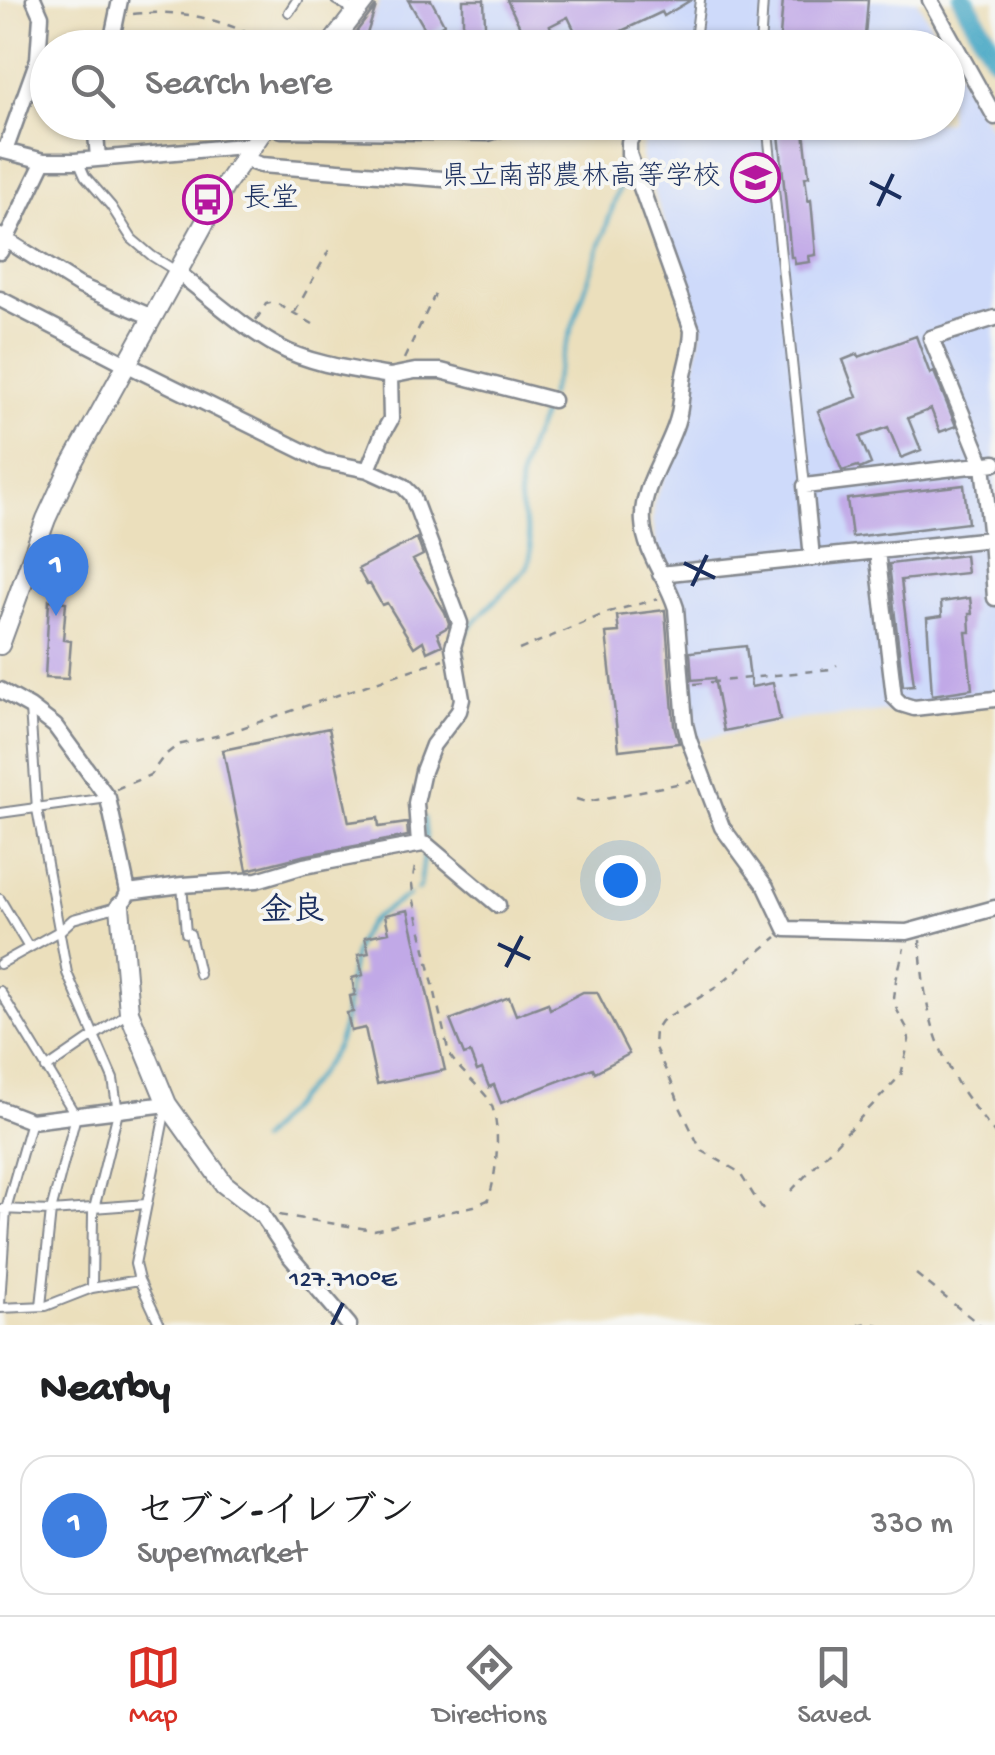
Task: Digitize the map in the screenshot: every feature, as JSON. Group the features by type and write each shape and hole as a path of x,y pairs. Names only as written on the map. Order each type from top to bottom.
{"street":[{"path":"34,0 41,16 40,30"},
{"path":"930,0 947,30"},
{"path":"342,30 361,5"},
{"path":"965,62 995,116"},
{"path":"30,80 3,150 44,161 248,152 261,165 443,179"},
{"path":"96,140 98,158"},
{"path":"0,645 46,519 69,469 177,272 257,140"},
{"path":"630,140 628,154 692,330 679,418 645,499 642,520 647,545 676,608 686,724 722,826 766,887 786,929 913,930 995,908"},
{"path":"44,161 2,242 80,286 152,317"},
{"path":"177,272 251,330 300,355 350,370 393,375 441,371 546,398"},
{"path":"0,299 323,461 368,470 403,486 412,495 460,624 453,646 462,699 460,712 433,745 423,771 416,803 423,845 498,906"},
{"path":"995,318 932,338 989,464 995,598"},
{"path":"368,470 391,419 393,375"},
{"path":"812,558 804,486 989,464"},
{"path":"660,574 991,538"},
{"path":"877,551 894,696 901,704 914,708 995,698"},
{"path":"0,690 55,726 106,796 124,899 129,1012 166,1104 224,1184 260,1212 288,1254 349,1325"},
{"path":"124,899 182,885 257,880 304,866 423,845"},
{"path":"0,1109 31,1120 166,1104"}],"lane":[{"path":"289,12 297,0"},
{"path":"336,0 361,5"},
{"path":"696,30 700,0"},
{"path":"762,30 764,0"},
{"path":"769,140 804,486"},
{"path":"78,160 84,176 111,206 132,239 177,272"},
{"path":"30,707 38,808 67,974 113,1079 118,1112 94,1207 92,1288"},
{"path":"0,813 106,796"},
{"path":"182,885 186,933 190,934 199,974"},
{"path":"0,899 29,948"},
{"path":"0,964 74,919 124,899"},
{"path":"0,991 76,1116 52,1211 41,1306"},
{"path":"46,1068 129,1012"},
{"path":"160,1325 135,1264 166,1104"},
{"path":"31,1120 3,1209 0,1306 46,1306 92,1288 139,1280"},
{"path":"3,1209 52,1211 147,1204"}],"path":[{"path":"118,8 203,16 238,30"},
{"path":"294,314 329,250"},
{"path":"393,375 410,350 438,288"},
{"path":"251,330 266,304 274,302 312,324"},
{"path":"518,650 609,612 672,596"},
{"path":"106,796 150,775 178,745 224,734 454,655"},
{"path":"682,685 832,669 837,665"},
{"path":"576,799 586,802 704,779"},
{"path":"260,1212 374,1230 488,1200 494,1186 497,1120 490,1100 458,1068 450,1054 414,901 412,884 423,845"},
{"path":"763,1210 738,1172 701,1150 654,1046 655,1030 661,1021 714,988 786,929"},
{"path":"913,930 925,998 949,1069 995,1134"},
{"path":"791,1191 901,1075 910,1040 894,998 913,930"},
{"path":"916,1274 980,1325"},
{"path":"858,1325 879,1325"}],"shaded area":[{"path":"380,0 917,0 934,30 369,30"},
{"path":"965,83 995,137 995,702 791,720 696,740 685,609 658,555 653,521 654,501 685,425 702,328 641,157 644,140 965,140"}],"building":[{"path":"408,0 431,0 444,24 426,30"},
{"path":"463,0 484,0 485,30 463,30"},
{"path":"507,0 691,0 664,16 662,12 624,30 574,30 568,17 550,26 552,30 521,30"},
{"path":"783,0 868,0 866,30 780,30"},
{"path":"376,6 368,30 358,30"},
{"path":"780,140 805,140 809,176 805,177 816,255 809,256 810,262 795,264 791,257"},
{"path":"916,336 956,426 940,432 931,409 908,418 921,450 901,458 888,427 860,437 871,464 842,471 818,411 857,397 843,360"},
{"path":"964,485 968,523 852,537 847,499"},
{"path":"417,538 423,555 413,560 449,623 437,633 442,645 427,652 423,641 414,647 387,603 382,605 358,569"},
{"path":"965,555 967,573 901,580 914,685 903,686 889,564"},
{"path":"970,598 970,632 966,632 972,689 932,695 927,618 942,616 941,602"},
{"path":"49,600 66,602 63,640 71,641 68,679 45,678"},
{"path":"665,610 674,725 679,743 619,750 606,633 619,632 617,616"},
{"path":"746,646 751,687 773,683 780,720 724,731 714,678 692,680 690,652"},
{"path":"329,728 349,822 378,818 379,827 407,823 408,836 247,870 223,750"},
{"path":"408,910 445,1070 377,1084 365,1028 351,1031 347,1013 353,1012 352,978 363,975 358,955 369,953 365,937 389,932 385,915"},
{"path":"583,992 597,992 629,1054 595,1072 593,1068 501,1103 482,1069 477,1071 470,1053 464,1055 450,1020 509,997 516,1015 548,1003 550,1009"}],"waterway":[{"path":"702,30 706,0"},
{"path":"964,0 995,56"},
{"path":"549,396 626,168"},
{"path":"462,658 461,643 471,625 530,561 520,505 520,479 546,405"},
{"path":"449,735 466,713 468,697"},
{"path":"424,818 426,839"},
{"path":"417,890 425,848"},
{"path":"259,1141 314,1080 338,1043 361,934 374,918 409,895"}],"place":[{"name":"県立南部農林高等学校","path":"756,178"},
{"name":"長堂","path":"208,200"},
{"name":"セブン-イレブン","path":"56,616"}],"district":[{"name":"金良","path":"292,913"}]}
